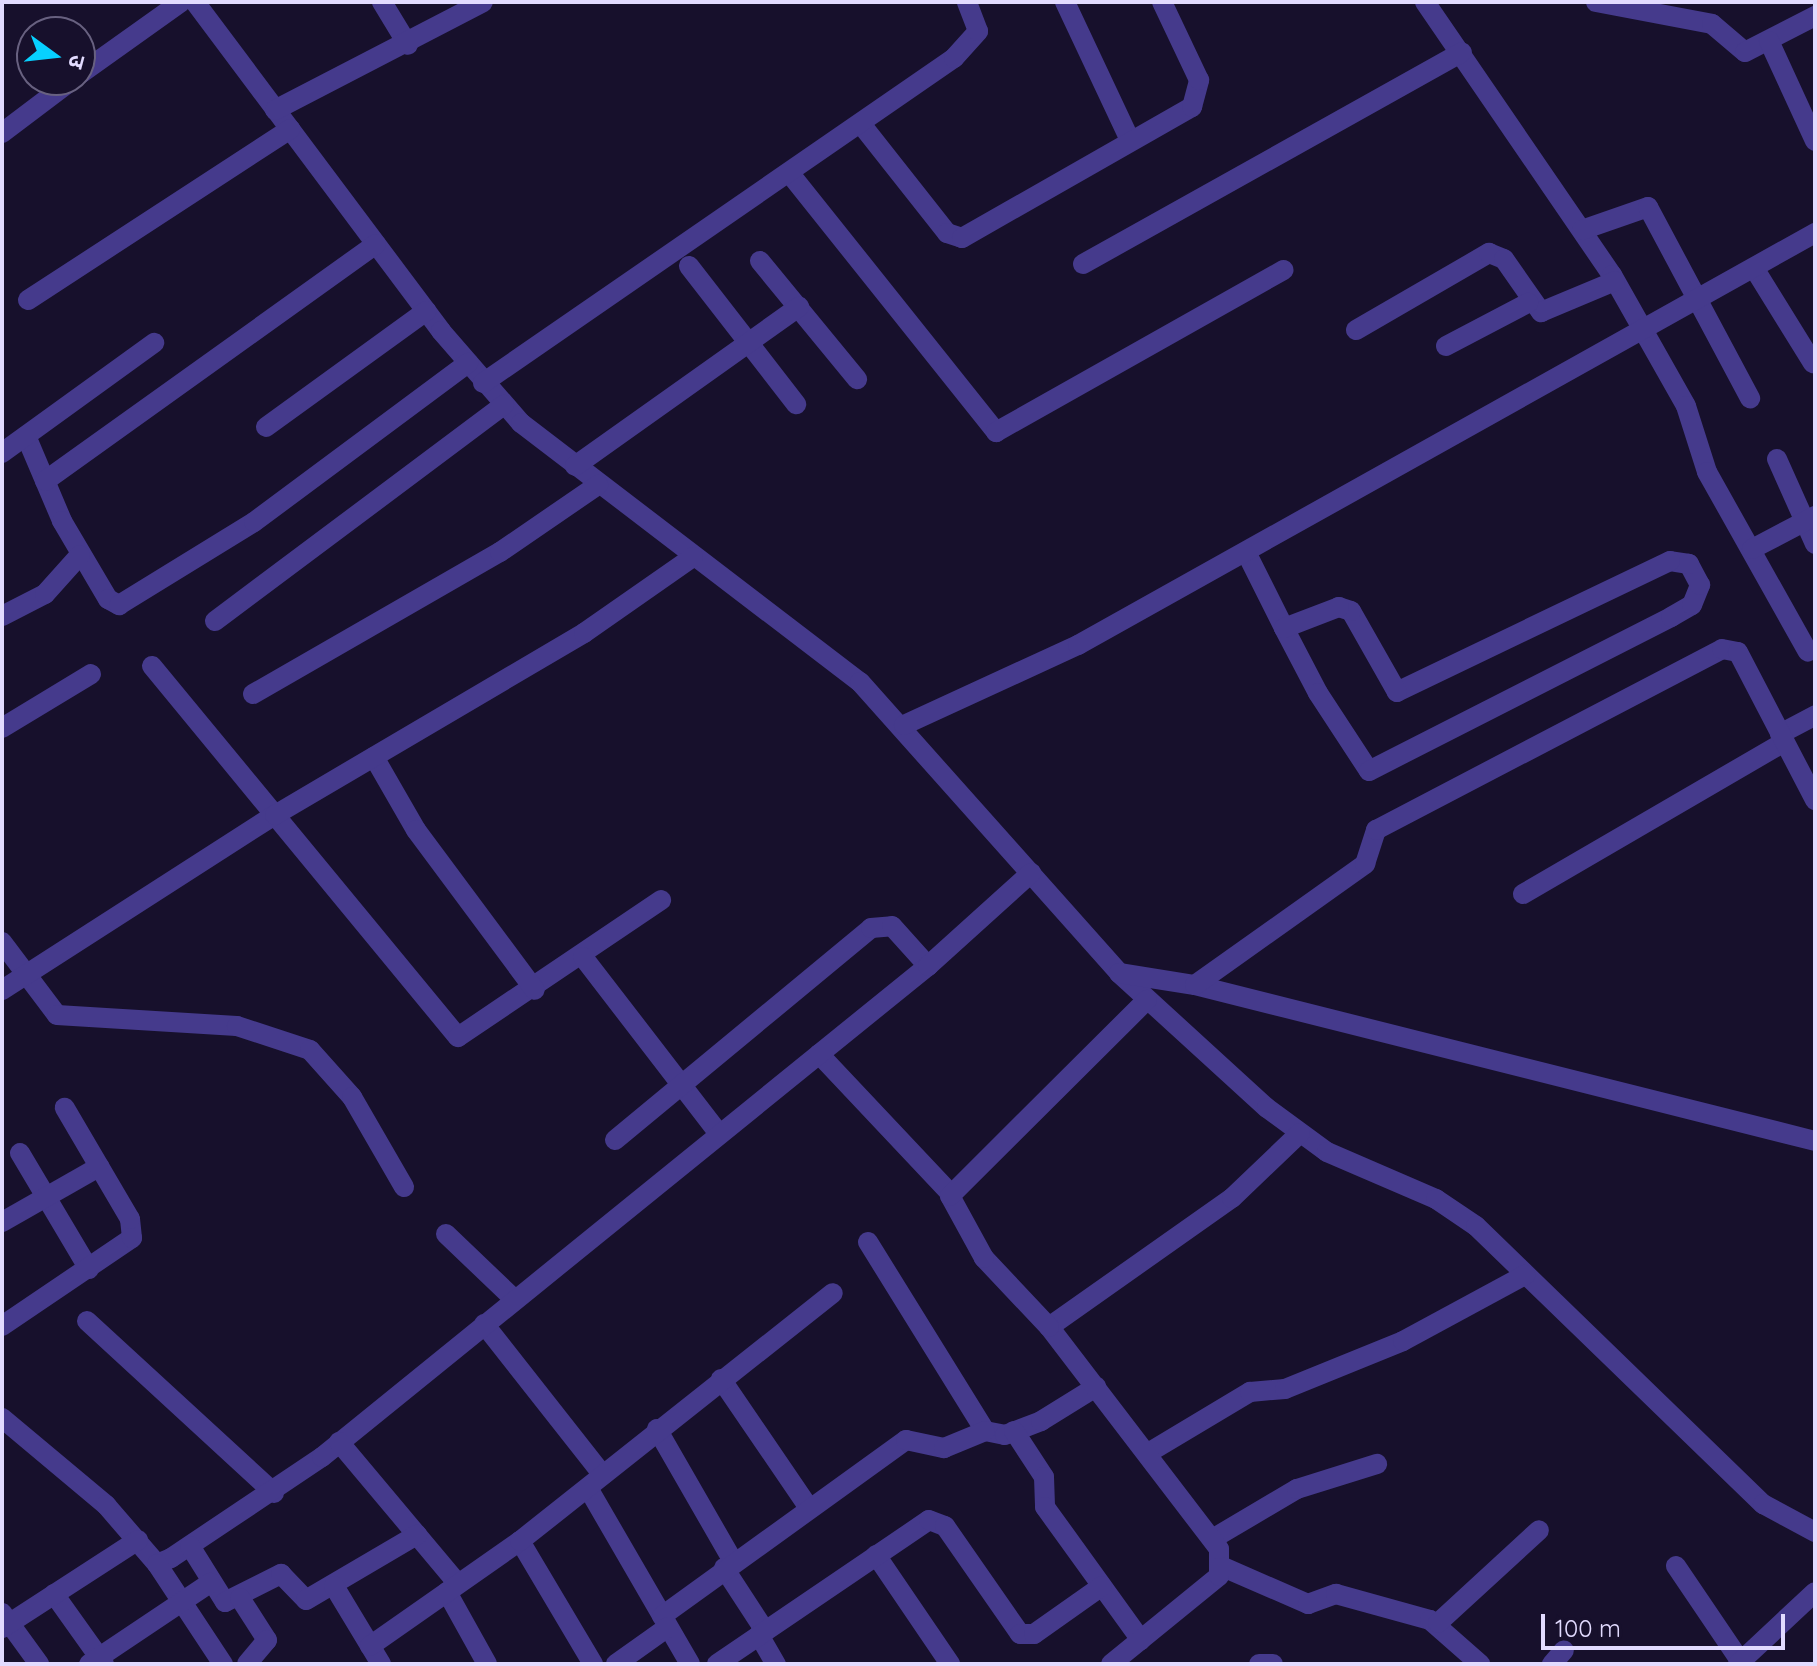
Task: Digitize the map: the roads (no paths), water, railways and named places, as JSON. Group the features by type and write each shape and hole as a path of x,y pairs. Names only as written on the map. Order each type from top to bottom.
{"street":[{"path":"96,63 181,2"},
{"path":"195,2 426,311 504,405 598,485 815,646 904,725 1119,973 1300,1133 1456,1210 1763,1504 1815,1532"},
{"path":"382,2 408,45"},
{"path":"275,110 408,45 480,2"},
{"path":"483,383 791,175 975,38 967,2"},
{"path":"1065,2 1129,138"},
{"path":"861,124 956,238 1129,138 1192,107 1201,89 1162,2"},
{"path":"1425,2 1462,52 1615,281 1808,652"},
{"path":"1596,2 1643,6 1716,26 1738,51 1769,41 1815,16"},
{"path":"1769,41 1815,141"},
{"path":"1083,264 1462,52"},
{"path":"2,133 51,96"},
{"path":"28,300 290,129"},
{"path":"791,175 996,432 1284,270"},
{"path":"1582,230 1648,207 1750,398"},
{"path":"904,725 1078,645 1815,233"},
{"path":"45,481 376,244"},
{"path":"1356,330 1489,253 1504,259 1528,303 1548,312 1615,281"},
{"path":"760,261 857,379"},
{"path":"689,266 796,404"},
{"path":"1754,268 1813,363"},
{"path":"1446,346 1528,303"},
{"path":"575,466 799,307"},
{"path":"266,427 426,311"},
{"path":"2,453 154,343"},
{"path":"26,436 80,555 119,605 254,522 468,363"},
{"path":"215,621 504,405"},
{"path":"1777,459 1809,519 1815,544"},
{"path":"253,694 500,552 598,485"},
{"path":"1752,549 1809,519"},
{"path":"1246,552 1284,628 1369,771 1671,617 1692,605 1700,585 1689,564 1670,561 1397,692 1351,611 1339,607 1284,628"},
{"path":"2,616 45,594 80,555"},
{"path":"2,990 29,976 275,815 584,633 693,557"},
{"path":"1195,985 1365,864 1376,830 1722,649 1738,652 1815,800"},
{"path":"152,666 451,1034 463,1037 583,957 661,900"},
{"path":"2,728 91,674"},
{"path":"1523,894 1815,715"},
{"path":"374,757 416,830 535,990"},
{"path":"157,1564 274,1493 339,1442 717,1131 928,966 1031,873"},
{"path":"615,1140 679,1082 880,923 892,926 928,966"},
{"path":"2,942 62,1016 237,1026 310,1050 352,1097 404,1187"},
{"path":"583,957 717,1131"},
{"path":"1119,973 1195,985 1815,1141"},
{"path":"950,1193 1147,1000"},
{"path":"819,1054 950,1193 984,1258 1049,1327 1214,1538 1223,1567 1308,1604 1336,1594 1438,1623 1480,1664"},
{"path":"2,1326 126,1246 133,1231 65,1108"},
{"path":"1049,1327 1232,1198 1300,1133"},
{"path":"20,1153 89,1269"},
{"path":"2,1222 99,1167"},
{"path":"446,1234 513,1298"},
{"path":"868,1242 985,1431"},
{"path":"1148,1453 1250,1392 1285,1389 1403,1341 1525,1275"},
{"path":"370,1646 520,1541 596,1482 657,1429 833,1293"},
{"path":"87,1321 274,1493"},
{"path":"484,1324 596,1482 665,1621 690,1664"},
{"path":"721,1379 807,1505"},
{"path":"616,1664 729,1565 807,1505 906,1440 944,1448 985,1431 1014,1431 1096,1387"},
{"path":"2,1418 138,1540 157,1564 219,1663"},
{"path":"657,1429 729,1565 776,1664"},
{"path":"1014,1431 1044,1477 1045,1507 1141,1640"},
{"path":"339,1442 417,1535 452,1588 487,1664"},
{"path":"1214,1538 1297,1489 1377,1464"},
{"path":"717,1664 923,1523 941,1522 1012,1629 1027,1636 1102,1586"},
{"path":"1438,1623 1539,1530"},
{"path":"190,1546 210,1583 225,1602 240,1598 281,1574 300,1599 334,1586 417,1535"},
{"path":"39,1664 4,1621 54,1594 138,1540"},
{"path":"520,1541 593,1664"},
{"path":"876,1555 950,1664"},
{"path":"1676,1566 1739,1663 1815,1592"},
{"path":"1111,1664 1223,1567"},
{"path":"54,1594 97,1662 210,1583"},
{"path":"334,1586 381,1664"},
{"path":"240,1598 267,1640 247,1664"},
{"path":"1259,1664 1273,1664"}]}
